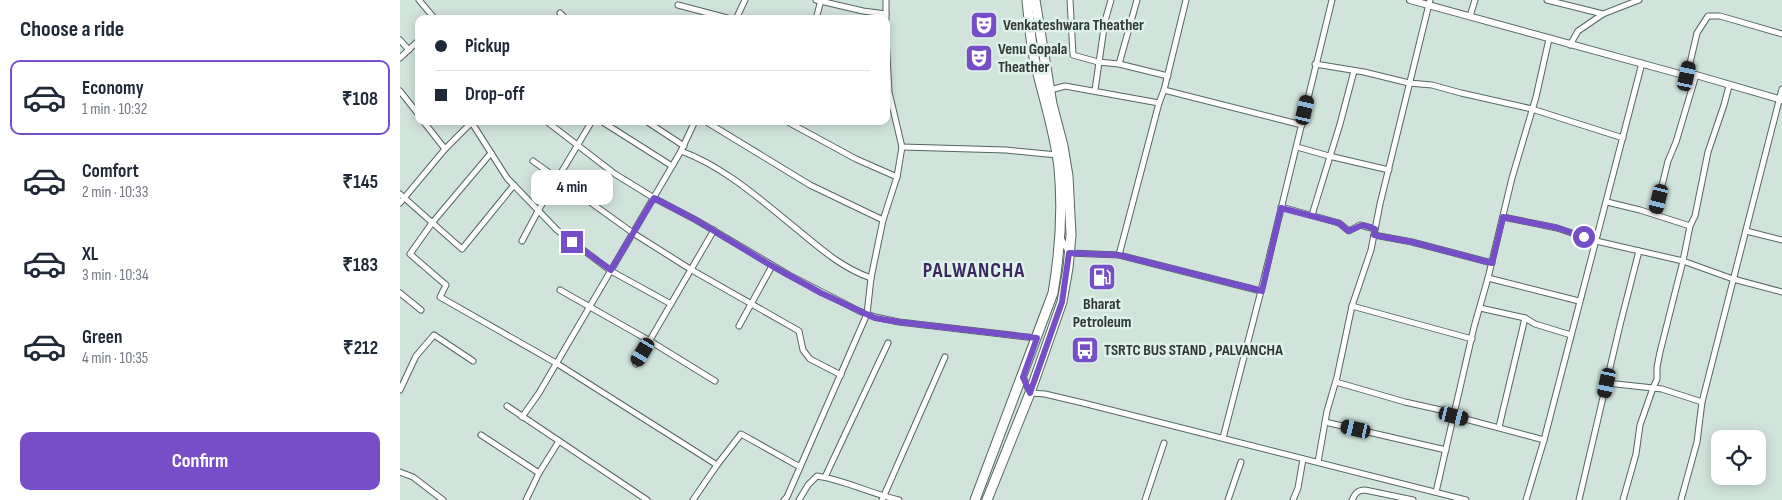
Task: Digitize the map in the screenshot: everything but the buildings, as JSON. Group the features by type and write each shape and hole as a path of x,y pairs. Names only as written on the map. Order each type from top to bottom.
{"highway":[{"path":"975,500 1054,293 1060,238 1057,155 1034,54 1027,0"},
{"path":"987,500 1030,393 1062,302 1069,253 1068,176 1050,90 1035,0"}],"street":[{"path":"419,0 432,15"},
{"path":"738,15 745,0"},
{"path":"817,15 819,0 878,15"},
{"path":"886,0 886,15"},
{"path":"1070,0 1073,55 1168,76"},
{"path":"1095,90 1105,21 1111,0"},
{"path":"1119,64 1137,0"},
{"path":"1119,255 1168,76 1186,0"},
{"path":"1223,438 1262,291 1332,0"},
{"path":"1410,0 1429,2 1570,45 1781,99"},
{"path":"1470,16 1474,0"},
{"path":"1547,0 1603,14"},
{"path":"1570,45 1578,31 1603,14 1639,0"},
{"path":"1318,462 1325,422 1336,382 1352,306 1371,250 1429,2"},
{"path":"678,5 716,15"},
{"path":"1687,76 1697,33 1708,16 1720,16 1782,34"},
{"path":"1436,492 1472,339 1549,39"},
{"path":"400,40 408,50"},
{"path":"400,58 415,44"},
{"path":"1526,500 1544,440 1642,63"},
{"path":"1316,64 1410,83 1432,85 1532,109 1623,138"},
{"path":"1312,215 1354,71"},
{"path":"1655,214 1668,161 1676,142 1696,76"},
{"path":"1050,90 1065,86 1095,90 1159,104"},
{"path":"1623,500 1636,454 1640,425 1657,379 1660,352 1690,226 1695,216 1708,152 1724,105 1728,86"},
{"path":"1681,500 1696,442 1702,402 1781,99 1782,89"},
{"path":"1164,90 1302,125"},
{"path":"400,91 415,110"},
{"path":"784,500 868,314 870,278 902,146 890,100"},
{"path":"426,125 445,149"},
{"path":"469,125 401,198 462,249 514,185"},
{"path":"474,125 507,178 557,230 611,270 670,304"},
{"path":"551,125 615,174 654,198 714,230 772,266 821,293 868,314 899,322 1037,338"},
{"path":"522,241 590,125"},
{"path":"607,125 672,166"},
{"path":"651,125 682,148 723,173 833,259 858,274 870,278"},
{"path":"522,417 539,393 654,198 693,125"},
{"path":"712,125 810,185 883,220"},
{"path":"793,125 856,159 896,177"},
{"path":"902,146 1006,150 1057,155"},
{"path":"1296,146 1389,170"},
{"path":"491,153 432,223 410,254 446,285 440,297 556,363 717,464"},
{"path":"533,161 633,233 690,269 799,331 803,350 810,359 841,375"},
{"path":"1606,202 1655,214 1690,226"},
{"path":"1281,208 1339,223 1348,231 1360,225 1374,232 1492,263"},
{"path":"1503,217 1558,228 1596,241 1683,261 1733,279 1782,292"},
{"path":"636,364 714,230"},
{"path":"1746,231 1781,239 1782,232"},
{"path":"1060,238 1069,253 1119,255 1262,291"},
{"path":"1579,500 1639,251"},
{"path":"739,326 772,266"},
{"path":"1488,278 1579,301"},
{"path":"560,290 716,381"},
{"path":"400,293 422,310"},
{"path":"1352,306 1472,339"},
{"path":"1480,308 1525,318 1536,324 1571,335"},
{"path":"1499,427 1525,318"},
{"path":"400,390 416,356 434,335 473,362"},
{"path":"824,477 888,343"},
{"path":"883,498 945,357"},
{"path":"1023,377 1030,393 1064,398 1466,500"},
{"path":"1336,382 1544,440"},
{"path":"1607,383 1662,389 1702,402"},
{"path":"507,406 647,500"},
{"path":"1325,422 1446,450"},
{"path":"693,500 717,464 741,434 800,467"},
{"path":"481,435 539,473"},
{"path":"526,500 539,473 559,441"},
{"path":"1145,500 1164,443"},
{"path":"1293,500 1298,488 1303,458"},
{"path":"1228,500 1241,462"},
{"path":"400,472 414,477 443,500"},
{"path":"799,500 808,485 817,476 883,498 899,500"},
{"path":"1352,500 1355,493 1364,490 1413,500"}],"place":[{"name":"Venkateshwara Theather","path":"984,25"},
{"name":"Venu Gopala Theather","path":"979,58"},
{"name":"Bharat Petroleum","path":"1102,277"},
{"name":"TSRTC BUS STAND , PALVANCHA","path":"1085,350"}],"district":[{"name":"PALWANCHA","path":"974,270"}],"route":[{"path":"572,242 611,270 654,198 696,220 821,293 875,318 1037,338 1023,377 1030,393 1062,302 1069,253 1119,255 1262,291 1281,208 1339,223 1348,231 1360,225 1367,226 1375,229 1374,235 1412,242 1492,263 1503,217 1558,228 1584,237"}]}
